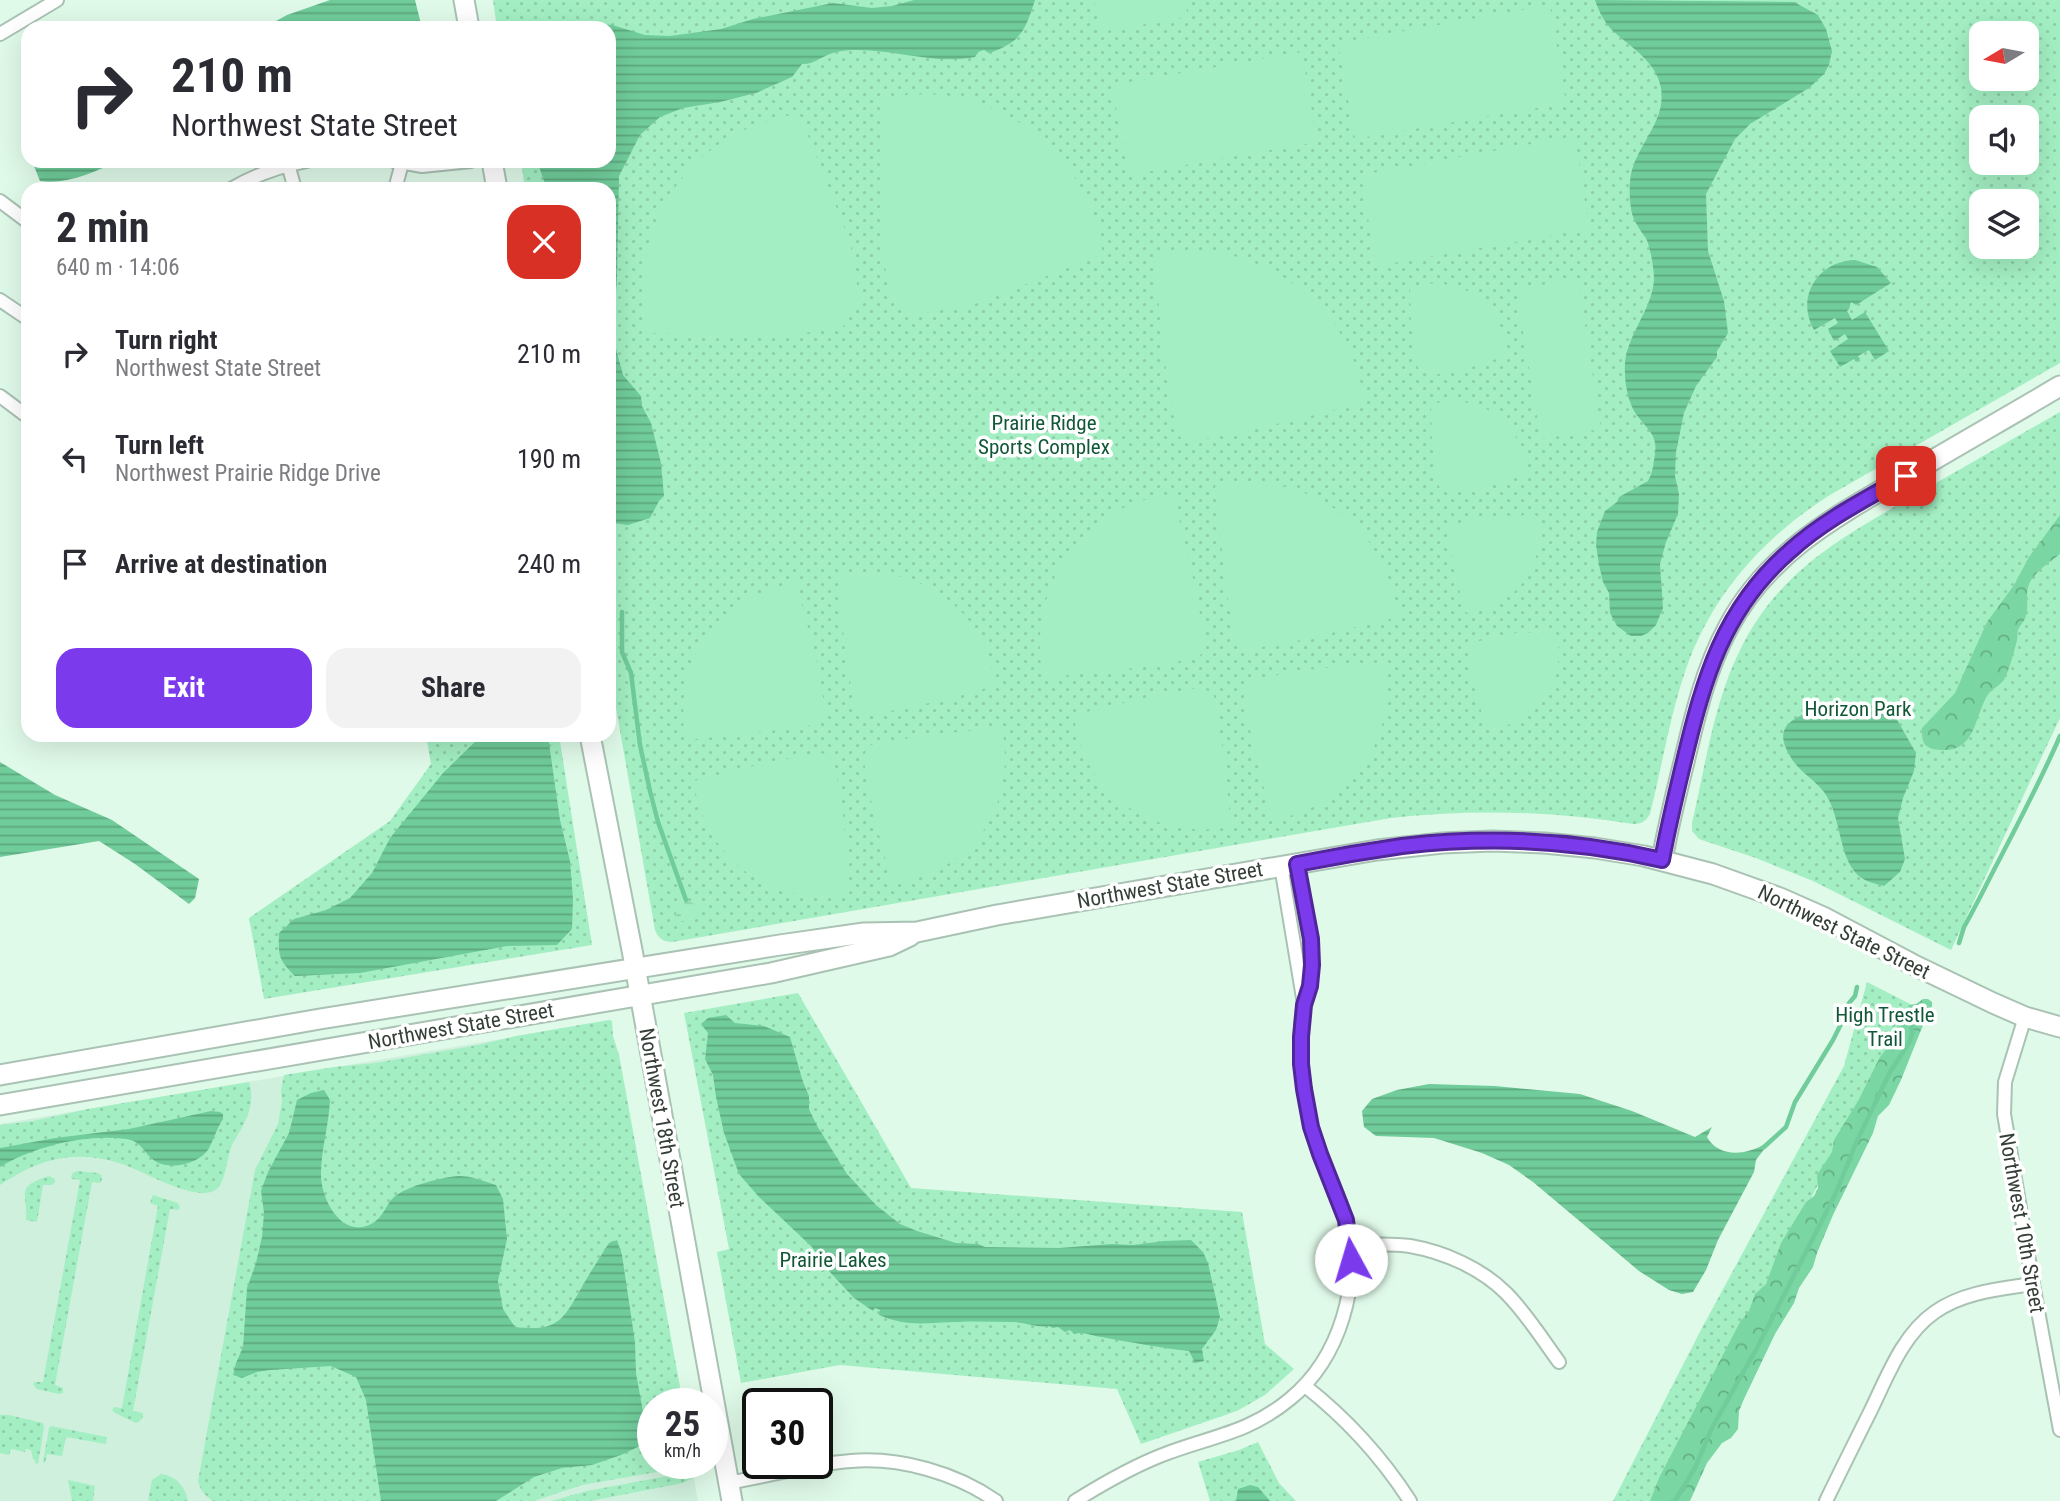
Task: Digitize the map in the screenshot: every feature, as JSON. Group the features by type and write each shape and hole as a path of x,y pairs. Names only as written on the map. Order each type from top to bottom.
{"main road":[{"path":"464,0 468,21"},
{"path":"1662,860 1697,707 1710,667 1730,624 1766,574 1789,551 1826,522 2060,386"},
{"name":"Northwest 18th Street","path":"591,742 730,1492"},
{"name":"Northwest State Street","path":"0,1075 308,1021 864,933 917,932 997,915 1403,846 1492,841 1614,850 1713,874 1780,898 2025,1017 2060,1027"},
{"name":"Northwest State Street","path":"0,1105 771,973 889,946 917,932"}],"street":[{"path":"22,21 57,0"},
{"path":"0,34 21,21"},
{"path":"244,182 275,168"},
{"path":"0,201 21,217"},
{"path":"0,300 21,314"},
{"path":"0,396 21,412"},
{"path":"1289,865 1311,939 1310,986 1304,1005"},
{"path":"1075,1501 1112,1479 1163,1455 1254,1424 1276,1410 1305,1386 1325,1357 1342,1319 1350,1283 1350,1245 1343,1208 1320,1154 1308,1113 1301,1064 1304,1005 1289,865"},
{"name":"Northwest 10th Street","path":"2025,1017 2005,1082 2006,1134 2060,1430"},
{"path":"1350,1245 1408,1246 1444,1255 1476,1271 1491,1280 1515,1302 1559,1362"},
{"path":"1826,1501 1899,1354 1914,1331 1935,1312 1957,1300 2032,1284"},
{"path":"1305,1386 1371,1446 1410,1501"},
{"path":"730,1492 839,1462 886,1462 941,1475 976,1489 996,1501"}],"shaded area":[{"path":"330,0 415,0 420,21 276,21"},
{"path":"914,0 1035,0 1028,20 1015,40 989,53 984,50 978,52 975,57 944,59 870,50 838,52 802,64 792,77 756,93 683,108 660,117 640,135 619,176 616,291 616,182 544,182 540,168 616,168 616,26 645,35 670,36 721,29 753,19 833,3 872,8"},
{"path":"1595,0 1794,2 1818,15 1826,29 1832,51 1824,74 1809,88 1750,124 1735,139 1706,194 1708,251 1724,301 1728,333 1717,351 1717,357 1696,386 1684,413 1676,452 1678,514 1660,564 1663,608 1656,625 1641,636 1631,636 1617,626 1610,613 1609,593 1603,582 1596,545 1597,532 1605,511 1617,502 1619,497 1648,481 1655,452 1652,435 1631,405 1625,360 1649,302 1654,278 1649,245 1632,214 1630,182 1637,158 1659,113 1661,88 1647,61 1610,28"},
{"path":"35,168 102,168 80,177 40,181"},
{"path":"1855,260 1877,267 1891,283 1856,305 1851,302 1847,311 1852,320 1865,312 1889,351 1875,360 1869,350 1858,356 1860,359 1856,362 1854,359 1840,367 1830,351 1848,339 1845,334 1834,341 1828,329 1838,323 1835,318 1814,330 1807,305 1809,294 1821,274 1842,262"},
{"path":"616,349 623,375 641,396 642,406 651,423 661,463 664,496 650,518 628,525 616,523"},
{"path":"1847,703 1884,709 1896,718 1916,753 1914,771 1898,818 1905,859 1900,872 1884,886 1862,878 1852,868 1829,801 1820,787 1793,761 1784,740 1784,731 1794,719 1811,711"},
{"path":"475,742 549,742 560,820 570,861 572,929 557,945 507,946 360,973 295,976 281,957 279,933 294,919 326,910 350,898 372,873 390,838 443,773"},
{"path":"0,762 55,795 112,820 199,879 195,898 189,904 99,841 0,857"},
{"path":"726,1015 735,1023 764,1026 790,1037 809,1096 809,1109 816,1124 847,1174 876,1205 900,1224 956,1243 985,1247 1059,1248 1191,1240 1203,1252 1208,1263 1220,1317 1216,1330 1202,1349 1204,1361 1195,1363 1189,1351 1084,1333 1074,1334 1058,1327 1012,1322 900,1322 879,1315 880,1310 875,1308 873,1311 854,1298 828,1270 812,1247 759,1197 739,1174 724,1133 713,1075 705,1059 708,1033 701,1024 708,1018"},
{"path":"595,1023 622,1171 651,1388 637,1388 637,1479 694,1479 698,1501 0,1501 0,1124"},
{"path":"1429,1084 1495,1086 1580,1094 1632,1111 1695,1137 1712,1127 1707,1137 1718,1149 1733,1153 1763,1145 1765,1148 1756,1160 1754,1172 1718,1240 1706,1270 1693,1292 1682,1294 1669,1290 1639,1271 1509,1165 1482,1153 1434,1138 1376,1136 1364,1127 1362,1111 1372,1099 1397,1090"},
{"path":"324,1090 330,1100 321,1165 325,1196 336,1215 352,1227 373,1223 393,1198 415,1186 434,1180 464,1176 496,1185 503,1199 507,1239 498,1281 503,1309 515,1327 541,1327 558,1321 570,1307 609,1243 617,1240 622,1255 635,1342 639,1388 637,1447 592,1465 562,1468 534,1477 496,1501 381,1501 366,1400 356,1377 331,1366 270,1370 242,1378 233,1375 243,1347 247,1288 262,1237 264,1213 261,1191 289,1133 297,1100"},
{"path":"211,1111 223,1114 223,1119 209,1148 198,1159 182,1165 157,1162 135,1142 126,1139 94,1138 61,1143 29,1153 0,1167 0,1148 129,1129"},
{"path":"1250,1485 1258,1487 1270,1501 1236,1501 1238,1489"}],"green space":[{"name":"Prairie Ridge Sports Complex","path":"493,0 2060,0 2060,363 1830,495 1783,529 1762,549 1726,592 1697,642 1675,704 1650,814 1641,823 1512,813 1452,813 1391,818 672,942 659,937 655,930 616,708 616,182 524,182 522,168 616,168 616,21 496,21"},
{"path":"1094,0 1185,0 1188,17 1100,32"},
{"path":"1550,5 1566,103 1355,139 1338,43"},
{"path":"1302,52 1317,142 1128,175 1112,85"},
{"path":"912,94 944,95 968,100 1013,118 1032,132 1066,166 1080,186 1091,207 1103,254 975,304 915,315 890,296 880,236 883,99"},
{"path":"799,113 850,242 860,302 844,326 782,337 646,333 644,270 650,240 660,212 675,187 695,164 719,144 748,128"},
{"path":"1575,136 1589,229 1376,266 1361,175"},
{"path":"1188,250 1239,257 1263,266 1306,294 1325,312 1340,333 1352,356 1365,403 1188,442 1177,435 1167,379 1153,254"},
{"path":"1578,278 1601,429 1541,439 1516,290"},
{"path":"1436,283 1458,287 1486,305 1499,323 1508,355 1469,368 1429,376 1418,368 1411,327 1410,286"},
{"path":"1448,401 1479,406 1503,420 1519,443 1529,473 1490,486 1450,494 1439,487 1432,445 1431,404"},
{"name":"Horizon Park","path":"2060,412 2060,718 1951,950 1813,881 1699,839 1692,831 1692,823 1725,687 1743,644 1778,593 1820,554 1844,538"},
{"path":"1242,482 1272,484 1300,491 1347,518 1366,538 1381,561 1392,587 1399,617 1246,650 1235,643 1215,486"},
{"path":"1173,493 1206,648 1198,658 1043,678 1040,653 1045,605 1053,582 1078,541 1117,511 1144,500"},
{"path":"1536,515 1539,534 1537,551 1525,580 1501,601 1466,613 1447,534 1453,524 1495,516"},
{"path":"2060,515 2060,554 2039,571 2029,584 2025,620 2018,630 2005,678 1987,696 1973,731 1962,745 1944,750 1929,748 1924,743 1922,728 1955,693 1987,622"},
{"path":"855,572 896,576 915,581 949,600 976,630 991,663 995,686 865,716 855,709 845,652 838,575"},
{"path":"796,582 816,658 826,714 818,724 685,740 683,710 686,682 694,658 706,636 722,618 743,602"},
{"path":"1556,632 1559,651 1557,668 1553,684 1545,698 1521,719 1487,730 1475,691 1468,653 1475,642 1516,633"},
{"path":"1383,662 1386,695 1383,723 1376,744 1365,763 1351,780 1315,806 1272,820 1243,691 1251,680 1306,670"},
{"path":"1203,687 1214,696 1231,827 1175,827 1150,819 1127,806 1107,789 1091,768 1080,743 1074,715"},
{"path":"1002,728 1005,757 1002,785 995,810 983,832 966,851 945,866 920,878 892,885 873,811 863,756 871,745 926,735"},
{"path":"427,742 560,742 592,945 264,999 249,918 390,821 431,764"},
{"path":"822,753 834,761 843,813 850,892 817,896 789,893 749,874 732,860 706,824 694,781 769,762"},
{"path":"686,900 699,906 701,914 693,920 674,922 678,904"},
{"name":"High Trestle Trail","path":"1867,982 1922,1010 1845,1129 1797,1228 1747,1318 1658,1501 1613,1501 1703,1326 1844,1066"},
{"name":"Prairie Lakes","path":"798,993 911,1188 1242,1212 1265,1344 1294,1369 1265,1395 1237,1411 1141,1444 1117,1389 840,1365 741,1383 717,1252 729,1249 684,1013"},
{"path":"1923,999 1932,1002 1932,1006 1901,1080 1889,1105 1878,1116 1873,1133 1833,1215 1813,1267 1799,1288 1794,1303 1775,1334 1744,1399 1739,1411 1738,1429 1731,1438 1722,1443 1707,1463 1690,1501 1650,1501 1659,1478 1740,1322 1749,1311 1755,1294 1766,1284 1781,1243 1806,1202 1814,1196 1818,1188 1817,1175 1832,1152 1834,1140 1880,1057 1891,1043 1909,1005"},
{"path":"612,1021 680,1388 637,1388 637,1475 582,1485 534,1501 213,1501 202,1490 198,1481 255,1170 278,1124 284,1075 375,1063"},
{"path":"249,1082 251,1099 248,1114 231,1148 221,1184 210,1192 185,1190 122,1164 86,1157 44,1162 0,1185 0,1125"},
{"path":"77,1171 98,1173 102,1180 100,1183 92,1182 55,1385 63,1388 63,1393 59,1394 37,1389 33,1384 43,1382 80,1180 72,1179 71,1176"},
{"path":"49,1176 55,1179 55,1182 52,1185 43,1185 37,1222 26,1220 27,1187"},
{"path":"153,1195 178,1203 180,1208 170,1209 133,1411 143,1413 143,1417 136,1423 112,1410 114,1407 122,1408 158,1206 150,1203"},
{"path":"0,1415 43,1423 38,1464 33,1459 31,1450 26,1449 25,1452 11,1449 9,1455 0,1453"},
{"path":"51,1426 107,1437 106,1444 66,1437 62,1456 47,1454 45,1463 43,1462"},
{"path":"1258,1442 1279,1483 1296,1501 1210,1501 1198,1462"},
{"path":"161,1474 179,1483 188,1501 148,1501 152,1480"},
{"path":"652,1479 691,1479 683,1483 590,1501 551,1501"},
{"path":"68,1480 95,1486 93,1501 72,1501"}],"waterway":[{"path":"622,612 622,652 631,673 640,745 650,791 658,822 686,900"},
{"path":"1959,943 1964,927 2030,801 2060,736"},
{"path":"1764,1147 1786,1127 1795,1102 1833,1040 1844,1018 1845,1008 1855,996 1857,987"},
{"path":"1675,1501 1695,1468 1712,1428 1758,1346 1835,1195 1889,1074 1910,1041 1911,1021 1917,1009"}],"route":[{"path":"1351,1260 1349,1232 1343,1208 1311,1127 1304,1089 1301,1037 1312,965 1311,939 1297,864 1403,846 1492,841 1570,845 1614,850 1662,860 1697,707 1715,654 1730,624 1766,574 1789,551 1826,522 1906,476"}]}
